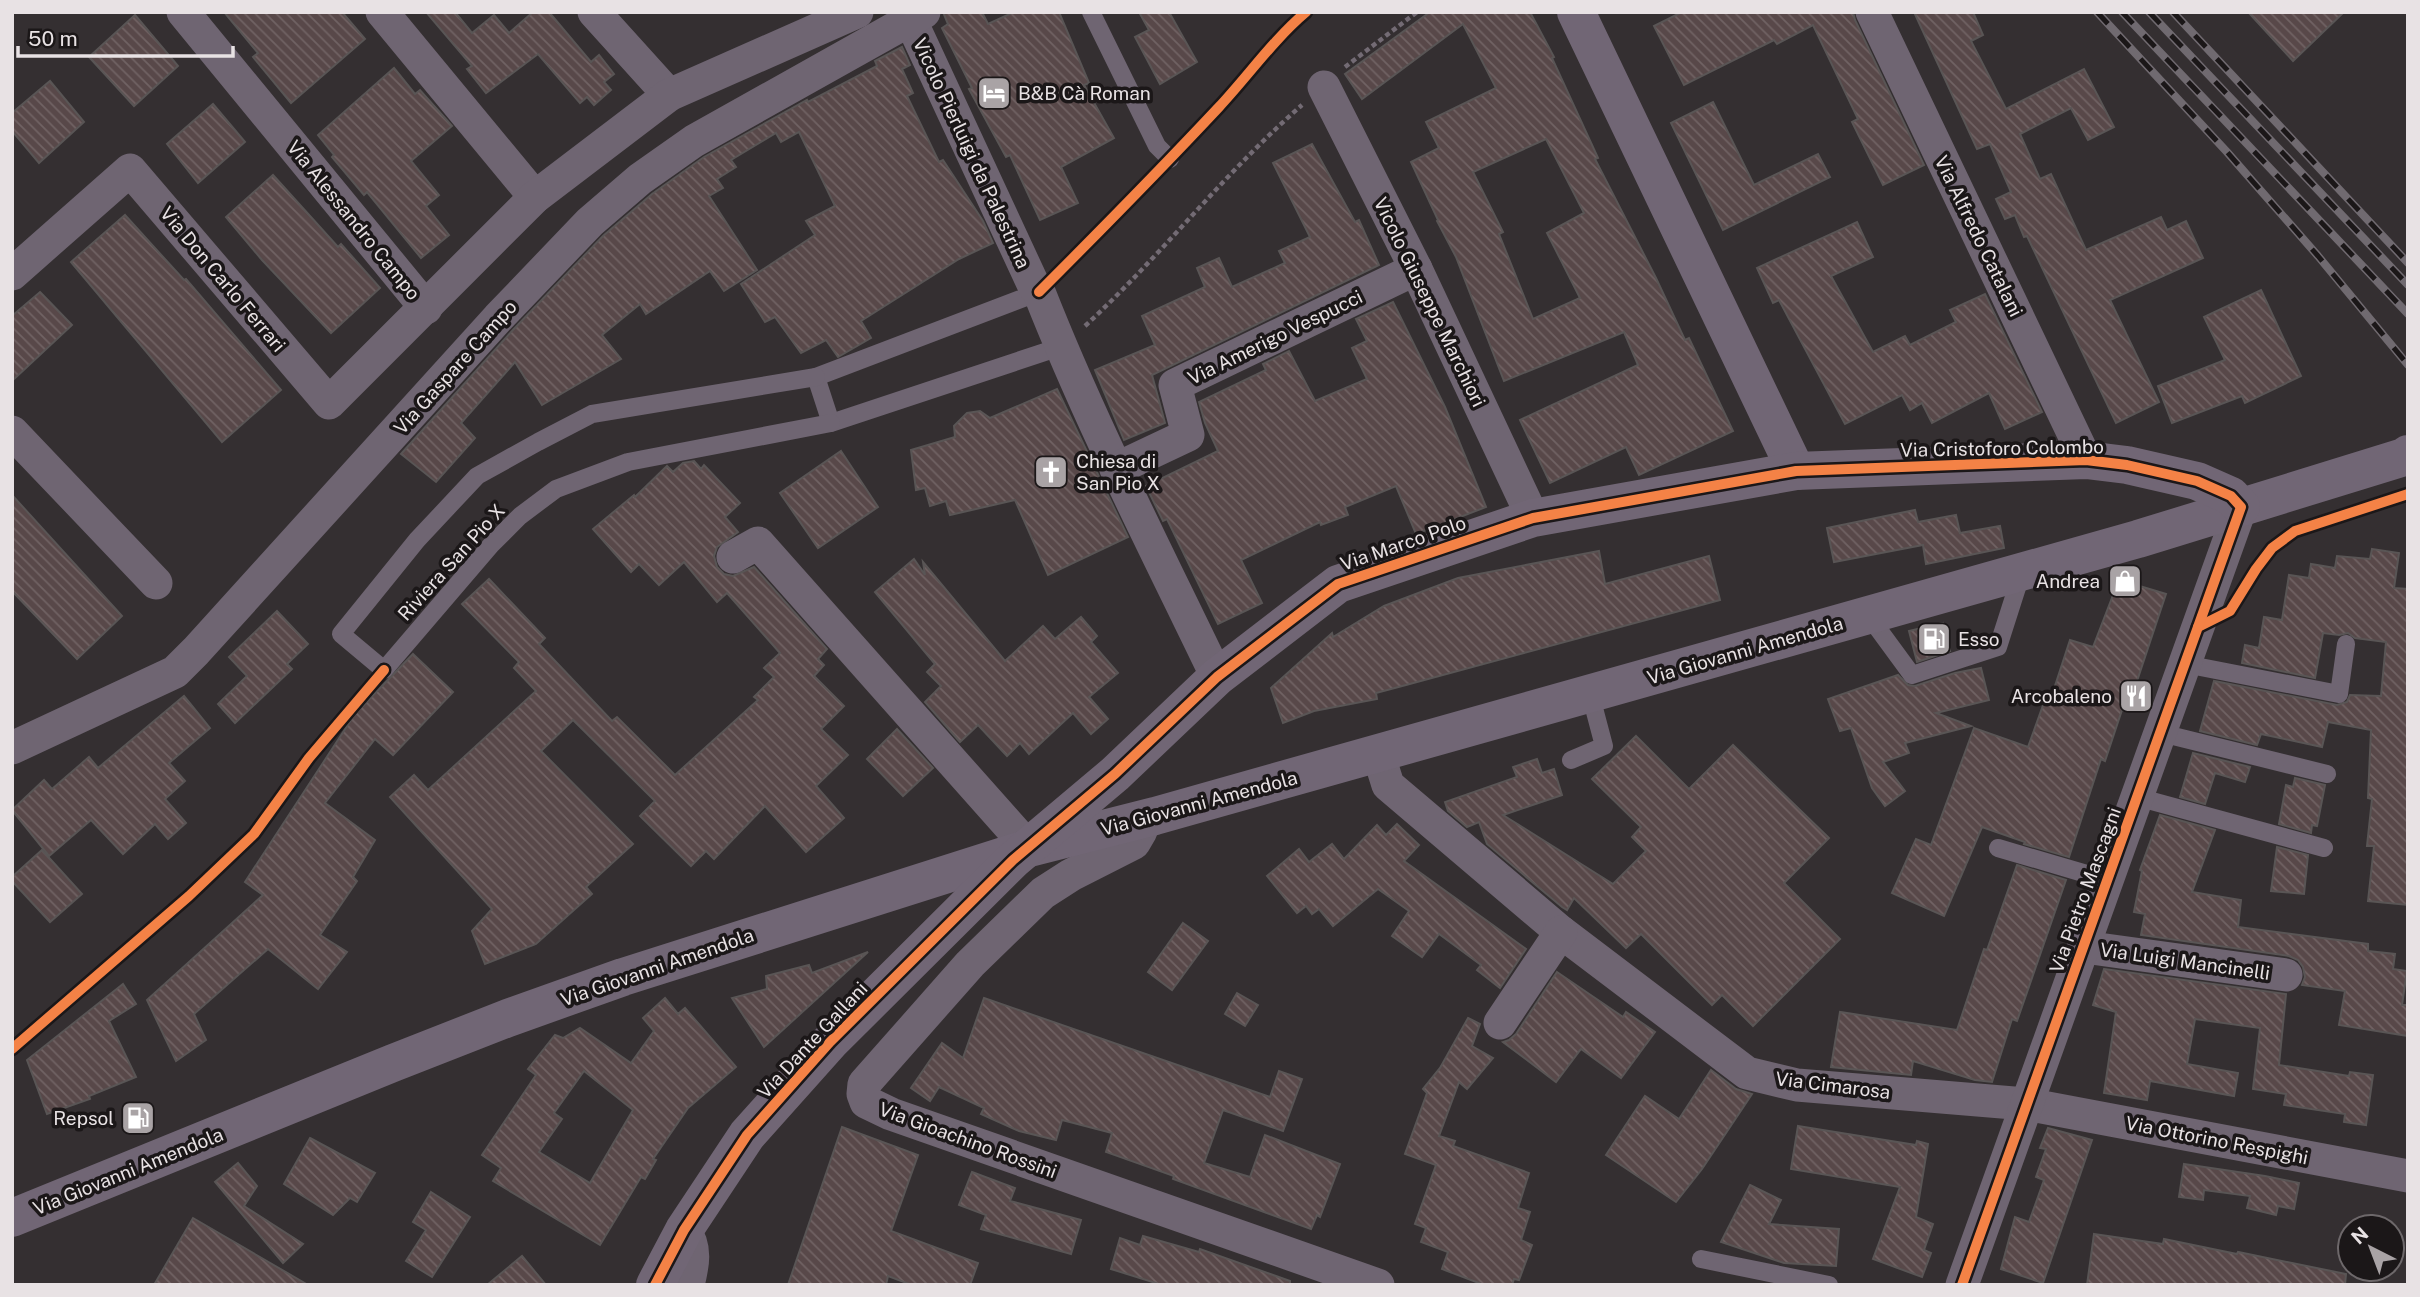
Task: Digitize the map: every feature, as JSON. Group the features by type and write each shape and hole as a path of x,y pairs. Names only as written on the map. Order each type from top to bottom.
{"main road":[{"path":"1576,12 1796,471"},
{"name":"Via Giovanni Amendola","path":"12,1218 508,1018 637,972 1029,848 1139,820 2022,572 2407,458"},
{"name":"Via Cristoforo Colombo","path":"1796,471 2086,460 2127,465 2197,481 2231,496 2241,507"},
{"name":"Via Marco Polo","path":"1029,848 1115,774 1217,677 1338,584 1533,518 1796,471"},
{"name":"Via Dante Gallani","path":"655,1285 684,1230 747,1135 830,1042 1013,860 1029,848"}],"street":[{"name":"Via Alessandro Campo","path":"183,12 426,308 536,197 669,95 858,12"},
{"path":"382,12 536,197"},
{"path":"594,12 669,95"},
{"name":"Via Alfredo Catalani","path":"1872,12 2086,460"},
{"name":"Vicolo Pierluigi da Palestrina","path":"917,16 1060,347 1217,677"},
{"name":"Via Gaspare Campo","path":"12,748 175,672 197,652 498,318 590,222 640,179 694,141 917,16"},
{"name":"Vicolo Giuseppe Marchiori","path":"1324,87 1416,269 1533,518"},
{"name":"Via Don Carlo Ferrari","path":"12,274 130,170 329,403 426,308"},
{"name":"Via Amerigo Vespucci","path":"1116,469 1188,435 1175,386 1416,269"},
{"path":"12,432 156,583"},
{"name":"Via Pietro Mascagni","path":"1962,1285 2241,507"},
{"path":"733,557 758,543 1029,848"},
{"name":"Via Cimarosa","path":"1378,753 1388,785 1561,932 1747,1073 1797,1085 2026,1104"},
{"name":"Via Gioachino Rossini","path":"1139,820 1141,831 1134,843 1043,892 970,964 864,1084 866,1102 891,1114 1378,1285"},
{"path":"1500,1023 1561,932"},
{"name":"Via Luigi Mancinelli","path":"2084,947 2286,975"},
{"name":"Via Ottorino Respighi","path":"2026,1104 2408,1176"},
{"path":"684,1230 692,1241 693,1265 688,1285"}],"lane":[{"path":"1091,12 1157,146 1170,159"},
{"path":"831,423 816,377 1036,289"},
{"name":"Riviera San Pio X","path":"816,377 592,414 477,477 417,540 341,634 384,670 491,545 520,516 556,489 628,462 831,423 1060,347"},
{"path":"1868,615 1912,676 1998,647 2022,572"},
{"path":"2185,664 2339,694 2346,644"},
{"path":"1571,760 1604,746 1591,693"},
{"path":"2161,733 2327,774"},
{"path":"2137,797 2324,848"},
{"path":"1998,848 2107,880"},
{"path":"1701,1259 1829,1285"}],"path":[{"path":"1060,347 1114,300 1267,135 1341,71 1417,12"}],"building":[{"path":"224,12 342,12 365,39 291,103 253,57 258,53"},
{"path":"426,12 455,12 472,33 494,15 509,33 533,12 549,12 591,62 599,55 614,74 604,82 611,90 594,105 587,97 580,103 538,54 486,93 467,69 472,66"},
{"path":"943,12 982,12 988,24 1014,12 1059,12 1089,83 1084,85 1114,138 1061,167 1078,203 1040,220 1010,155 1006,157 969,89 972,88 942,28 948,24"},
{"path":"1139,12 1169,12 1197,62 1160,84 1135,37 1149,30"},
{"path":"1430,12 1530,12 1554,57 1552,58 1598,158 1595,159 1685,340 1689,338 1733,431 1639,475 1626,447 1550,483 1520,420 1638,365 1624,332 1504,381 1456,257 1411,162 1439,148 1426,122 1496,88 1463,24 1362,99 1345,74","holes":["1546,139 1584,213 1547,233 1580,298 1533,319 1499,234 1503,232 1473,172"]},
{"path":"1682,12 1853,12 1924,165 1883,185 1852,122 1858,119 1813,25 1777,44 1774,40 1684,85 1654,26"},
{"path":"1914,12 1973,12 1983,35 1971,41 2006,109 2084,69 2114,127 2088,140 2071,108 2020,134 2040,179 2051,174 2086,250 2161,217 2167,230 2186,221 2203,258 2110,300 2159,402 2116,423 2027,236 2024,237 2015,215 2005,219 1996,199 2011,192 1990,144 1977,149"},
{"path":"2248,12 2344,12 2293,61"},
{"path":"135,15 178,66 134,106 89,57"},
{"path":"902,47 910,65 902,69 913,93 907,96 939,162 943,160 983,221 993,243 959,259 861,321 871,338 838,357 826,340 801,353 775,317 765,322 741,284 815,235 806,221 835,206 799,132 781,142 776,133 731,160 736,167 717,179 723,188 709,196 757,270 724,291 710,271 646,314 640,304 602,335 621,359 542,405 515,362 461,423 475,438 436,482 401,454 512,331 603,236 652,194 704,157 807,100 808,102 877,66 875,61"},
{"path":"394,68 415,94 420,90 452,126 411,161 439,195 426,206 449,235 421,258 367,192 364,195 332,157 334,155 318,135"},
{"path":"50,81 84,122 39,163 12,131 12,113"},
{"path":"1713,102 1754,185 1818,154 1830,177 1723,230 1671,123"},
{"path":"213,104 245,142 198,183 167,144"},
{"path":"1312,144 1355,222 1359,220 1379,265 1152,375 1165,423 1124,440 1095,370 1155,345 1142,316 1205,287 1197,268 1219,258 1232,287 1285,263 1279,251 1310,237 1273,163"},
{"path":"273,175 338,247 341,244 380,288 331,333 262,260 226,217"},
{"path":"125,215 184,280 186,279 281,390 222,442 71,262"},
{"path":"1857,222 1873,257 1831,276 1873,352 1905,336 1910,345 1956,322 1950,310 1985,294 2042,412 2005,429 1989,393 1932,423 1922,403 1910,410 1902,395 1845,424 1779,300 1773,303 1757,268"},
{"path":"2261,290 2301,376 2245,403 2242,396 2172,423 2158,386 2225,360 2204,317"},
{"path":"40,292 72,325 12,381 12,316"},
{"path":"1393,302 1445,407 1486,507 1416,534 1396,486 1345,507 1348,515 1321,525 1320,522 1241,560 1262,603 1218,624 1167,519 1163,521 1146,486 1218,451 1199,402 1266,370 1263,364 1289,351 1315,401 1367,379 1352,348 1367,341 1356,319"},
{"name":"Chiesa di San Pio X","path":"1057,389 1128,537 1048,575 1015,500 950,515 946,501 930,506 925,488 916,490 911,450 955,437 954,426 967,413 980,411 990,418"},
{"path":"841,451 878,507 818,548 780,493"},
{"path":"694,461 701,469 704,465 740,503 725,517 738,532 717,547 714,556 717,567 724,574 733,576 754,567 827,649 818,659 824,665 814,676 844,706 821,729 848,755 816,786 844,818 806,852 765,806 714,859 706,851 691,866 640,816 655,801 573,720 541,751 633,844 586,887 592,894 536,944 485,964 472,931 492,909 390,797 414,775 428,790 536,691 514,668 519,662 462,604 489,579 545,638 539,644 612,721 617,717 675,775 758,700 754,697 774,677 764,668 780,653 727,593 717,602 684,562 659,585 639,564 631,572 593,529 634,495 635,497 667,466 673,472 683,463"},
{"path":"12,495 122,616 77,659 12,591"},
{"path":"1915,510 1918,522 1956,515 1960,533 2000,526 2004,548 1926,564 1923,545 1834,562 1827,528"},
{"path":"2372,549 2399,553 2394,588 2408,589 2408,905 2368,901 2374,846 2367,846 2372,799 2368,798 2371,730 2328,722 2322,747 2261,734 2257,745 2200,731 2214,681 2337,705 2347,702 2350,695 2381,696 2386,642 2355,638 2348,633 2323,633 2315,678 2242,663 2245,645 2259,648 2264,617 2282,620 2289,575 2309,578 2311,564 2335,568 2337,556 2370,559"},
{"path":"1599,551 1605,584 1709,556 1720,600 1376,693 1377,699 1314,711 1283,723 1271,688 1332,633 1333,637 1384,606 1458,578"},
{"path":"914,559 925,575 923,562 1005,661 1043,626 1055,639 1081,617 1097,636 1091,642 1118,673 1089,697 1108,719 1091,734 1073,713 1029,754 1020,743 1007,756 978,725 960,742 925,702 941,686 927,672 935,664 875,592"},
{"path":"2133,584 2166,594 2127,711 2122,710 2105,761 2101,759 2069,857 2024,844 2025,842 1982,827 1944,916 1892,893 1916,839 1931,845 1974,728 2028,747 2046,697 2051,698 2070,640 2093,647 2115,590"},
{"path":"277,611 308,644 287,664 292,669 235,723 218,704 247,676 229,657"},
{"path":"1943,623 1950,651 1917,662 1909,631"},
{"path":"413,654 453,692 393,755 375,739 325,803 375,840 353,877 357,881 320,935 347,952 318,989 268,949 194,1014 206,1040 176,1061 147,1000 263,895 245,882 355,714"},
{"path":"1981,668 1989,700 1936,713 1971,726 1905,743 1909,753 1883,762 1905,791 1885,806 1872,788 1851,728 1840,731 1828,699 1898,675 1908,685 1915,686"},
{"path":"184,696 210,728 169,763 185,781 165,799 186,823 168,839 155,824 123,854 91,820 49,856 12,810 44,780 52,789 89,757 98,768"},
{"path":"897,729 933,768 903,796 867,759"},
{"path":"1636,736 1689,789 1733,745 1829,838 1784,883 1840,939 1753,1026 1722,995 1712,1005 1641,934 1626,948 1574,898 1567,910 1562,907 1487,844 1479,822 1467,827 1448,811 1445,802 1517,777 1513,767 1537,759 1542,773 1554,769 1562,795 1503,815 1613,884 1646,851 1632,837 1641,827 1592,779"},
{"path":"2193,753 2250,767 2245,782 2215,773 2205,804 2180,797"},
{"path":"2295,778 2325,785 2317,826 2312,825 2311,833 2279,824 2286,785 2293,787"},
{"path":"2160,815 2215,830 2192,892 2241,900 2238,927 2368,944 2368,951 2395,954 2393,969 2407,971 2402,1005 2408,1005 2408,1036 2339,1025 2345,991 2302,985 2305,977 2303,967 2298,960 2289,956 2141,935 2145,914 2134,912 2142,871 2140,870"},
{"path":"1397,824 1419,845 1404,861 1526,949 1500,988 1477,970 1481,965 1439,934 1422,957 1392,936 1409,911 1378,889 1333,926 1319,909 1312,914 1306,906 1297,913 1267,876 1299,849 1309,862 1332,844 1344,859 1377,825 1386,835"},
{"path":"2277,847 2308,855 2304,894 2271,891"},
{"path":"42,850 82,894 50,922 12,881 12,877"},
{"path":"2017,865 2066,880 2017,1021 2012,1019 1992,1082 1975,1080 1913,1061 1911,1075 1831,1067 1840,1012 1957,1030 1984,949 1987,950"},
{"path":"1183,923 1208,941 1172,990 1148,972"},
{"path":"868,952 764,1047 732,998 767,989 766,976 809,965 812,973"},
{"path":"2104,969 2286,994 2279,1065 2349,1076 2350,1072 2373,1075 2366,1125 2344,1122 2345,1114 2284,1105 2286,1094 2253,1089 2260,1028 2195,1019 2187,1064 2238,1073 2234,1096 2150,1081 2147,1100 2104,1093 2116,1012 2093,1005"},
{"path":"1557,972 1623,1017 1626,1012 1655,1032 1621,1078 1581,1049 1556,1082 1503,1042 1516,1034"},
{"path":"123,984 136,1004 109,1021 136,1077 89,1096 90,1099 47,1114 27,1060"},
{"path":"1237,993 1258,1005 1245,1026 1225,1014"},
{"path":"665,998 678,1014 685,1008 736,1067 688,1108 653,1159 656,1160 645,1179 641,1177 600,1245 493,1181 501,1168 482,1155 536,1075 528,1069 555,1035 563,1038 580,1028 631,1063 654,1031 643,1018","holes":["584,1071 633,1110 590,1183 539,1152 562,1119 554,1113"]},
{"path":"984,998 1270,1097 1279,1071 1302,1079 1283,1131 1223,1110 1204,1163 1250,1177 1265,1135 1340,1164 1320,1217 1317,1215 1311,1229 1106,1152 1112,1133 1062,1120 1056,1140 1019,1131 981,1114 984,1108 939,1087 930,1101 911,1088 942,1043 963,1058"},
{"path":"1468,1018 1480,1024 1472,1046 1493,1058 1467,1089 1459,1082 1439,1136 1455,1141 1453,1146 1529,1173 1518,1208 1530,1212 1521,1240 1532,1245 1519,1280 1514,1279 1512,1285 1484,1285 1442,1269 1448,1252 1421,1242 1426,1228 1415,1224 1436,1165 1405,1154 1427,1093 1423,1089 1440,1068"},
{"path":"1711,1070 1736,1089 1752,1094 1702,1169 1676,1202 1606,1155 1645,1096 1679,1119"},
{"path":"1798,1126 1916,1145 1917,1141 1928,1144 1916,1217 1933,1224 1924,1250 1931,1253 1922,1277 1873,1259 1900,1187 1791,1169"},
{"path":"842,1127 918,1155 891,1231 978,1263 970,1285 912,1285 888,1276 886,1285 788,1285"},
{"path":"2048,1128 2092,1140 2043,1283 2001,1269 2015,1217 2029,1222 2044,1180 2036,1177 2046,1149 2040,1148"},
{"path":"310,1138 375,1173 357,1202 350,1198 333,1215 284,1184"},
{"path":"238,1163 257,1186 244,1206 303,1244 283,1263 215,1182"},
{"path":"2184,1164 2299,1183 2294,1209 2278,1206 2276,1215 2247,1208 2250,1196 2204,1190 2203,1200 2179,1197"},
{"path":"972,1172 1015,1188 1010,1201 1081,1220 1071,1254 981,1229 986,1215 959,1205"},
{"path":"1750,1185 1781,1200 1769,1224 1839,1229 1836,1266 1784,1263 1721,1242"},
{"path":"431,1192 470,1217 432,1277 406,1261 426,1230 413,1222"},
{"path":"193,1218 308,1285 154,1285"},
{"path":"2094,1234 2163,1244 2164,1239 2237,1254 2238,1252 2336,1272 2336,1283 2345,1283 2345,1285 2087,1285"},
{"path":"1143,1236 1199,1252 1200,1249 1290,1281 1290,1285 1162,1285 1111,1269 1120,1238 1140,1245"},
{"path":"522,1256 546,1285 487,1285"}],"railway":[{"path":"2097,12 2227,152 2408,365"},
{"path":"2122,12 2408,314"},
{"path":"2149,12 2408,285"},
{"path":"2173,12 2408,263"}],"cycle path":[{"path":"1039,292 1175,154 1306,12"},
{"path":"655,1285 684,1230 747,1135 830,1042 1013,860 1115,774 1217,677 1338,584 1533,518 1796,471 2086,460 2127,465 2197,481 2231,496 2241,507 1962,1285"},
{"path":"2198,627 2230,611 2272,548 2295,531 2408,494"},
{"path":"12,1049 189,896 254,834 309,758 384,670"}],"place":[{"name":"B&B Cà Roman","path":"994,93"},
{"name":"Chiesa di San Pio X","path":"1051,472"},
{"name":"Andrea","path":"2125,581"},
{"name":"Esso","path":"1934,639"},
{"name":"Arcobaleno","path":"2136,696"},
{"name":"Repsol","path":"138,1118"}]}
